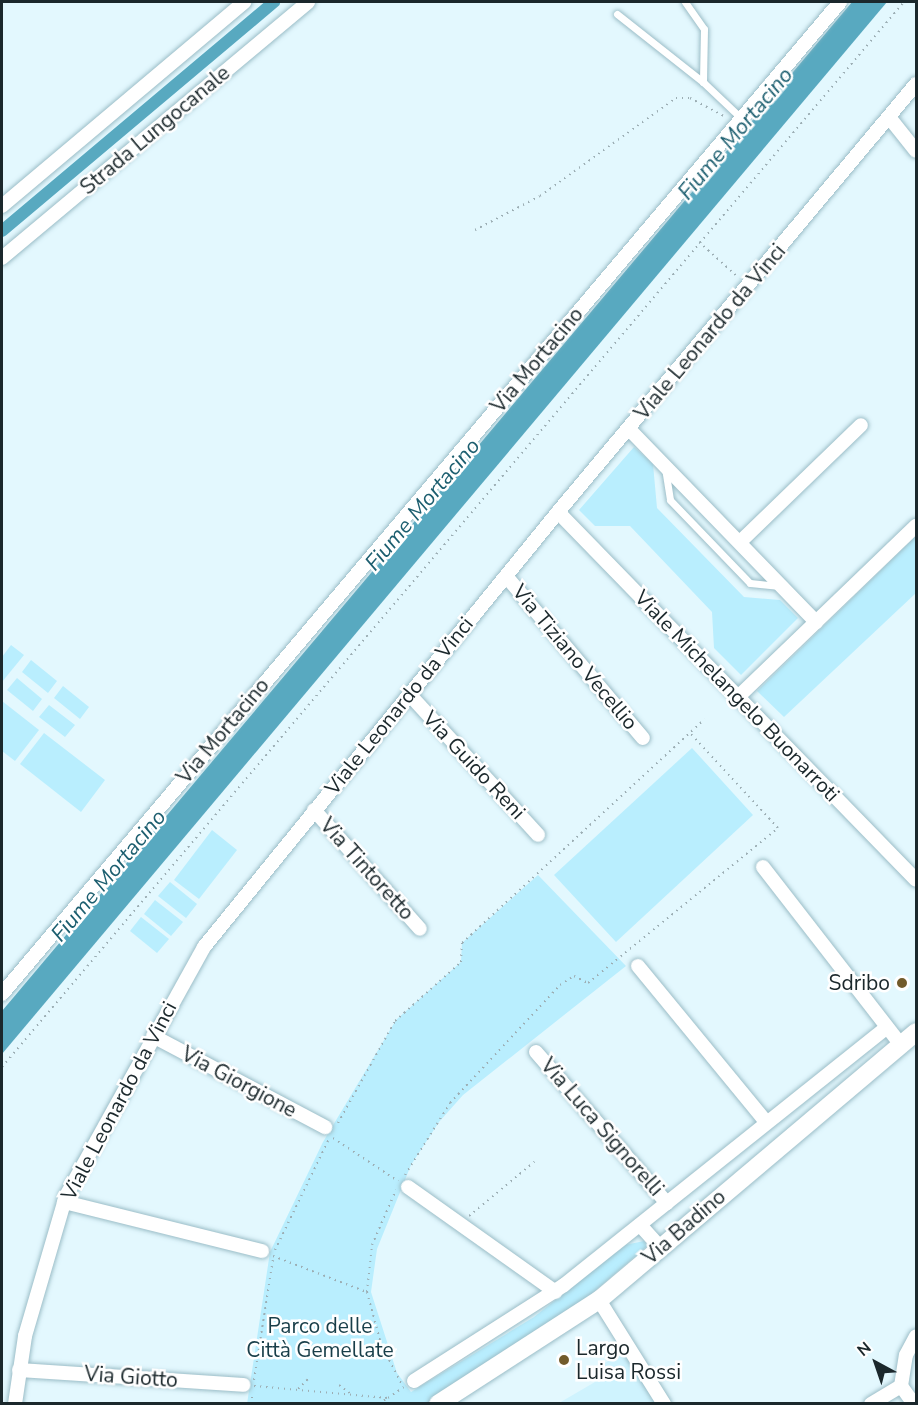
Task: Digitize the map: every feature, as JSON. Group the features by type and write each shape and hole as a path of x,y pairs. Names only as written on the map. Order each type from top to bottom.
{"street":[{"path":"2,206 244,2"},
{"name":"Strada Lungocanale","path":"2,258 308,2"},
{"name":"Via Mortacino","path":"2,994 840,2"},
{"name":"Viale Leonardo da Vinci","path":"15,1404 19,1370 64,1202 153,1036 204,947 558,512 916,84"},
{"path":"889,117 916,151"},
{"path":"740,542 861,425"},
{"path":"629,429 816,622"},
{"name":"Viale Michelangelo Buonarroti","path":"558,512 916,880"},
{"path":"738,697 916,526"},
{"name":"Via Tiziano Vecellio","path":"506,576 643,738"},
{"name":"Via Guido Reni","path":"409,694 538,835"},
{"name":"Via Tintoretto","path":"314,810 420,929"},
{"path":"763,867 901,1045"},
{"path":"638,966 766,1122"},
{"name":"Via Badino","path":"409,1384 556,1292 887,1027"},
{"name":"Via Badino","path":"438,1404 599,1299 916,1032"},
{"name":"Via Giorgione","path":"153,1036 328,1132"},
{"name":"Via Luca Signorelli","path":"536,1052 667,1203"},
{"path":"404,1185 556,1292"},
{"path":"64,1202 268,1254"},
{"path":"640,1224 660,1247"},
{"path":"599,1299 664,1404"},
{"path":"914,1404 901,1386 906,1355 916,1336"},
{"name":"Via Giotto","path":"19,1370 248,1386"},
{"path":"871,1404 901,1386"}],"lane":[{"path":"685,2 704,29 703,82"},
{"path":"617,14 703,82 739,120"},
{"path":"665,466 670,500 750,583 780,586"}],"path":[{"path":"2,1067 904,2"},
{"path":"475,230 548,190 676,98 690,98 739,120"},
{"path":"699,242 748,286"},
{"path":"252,1404 248,1386 268,1254 328,1132 395,1021 461,962 462,943 705,719"},
{"path":"379,1404 409,1384 381,1344 367,1293 372,1245 404,1185 425,1137 450,1103 560,985 574,976 588,983 778,828 690,732"},
{"path":"328,1132 404,1185"},
{"path":"460,1224 534,1162"},
{"path":"268,1254 367,1293"},
{"path":"298,1390 309,1378"},
{"path":"339,1385 351,1394"},
{"path":"248,1386 388,1398"}],"shaded area":[{"path":"852,2 887,2 2,1054 2,1011"},
{"path":"623,1352 655,1403 559,1403 595,1382 590,1372"}],"green space":[{"path":"634,447 653,464 657,508 744,597 780,600 798,618 741,675 714,648 712,612 630,526 595,526 579,510"},
{"path":"916,536 916,593 784,717 757,691"},
{"path":"11,645 24,655 2,682 2,657"},
{"path":"31,660 57,681 48,693 22,672"},
{"path":"17,678 42,699 33,711 7,690"},
{"path":"63,686 89,707 80,719 54,698"},
{"path":"2,701 39,730 15,761 2,751"},
{"path":"49,705 75,725 65,737 39,717"},
{"path":"44,733 105,780 81,812 20,764"},
{"path":"692,748 753,815 616,942 554,875"},
{"path":"212,830 237,850 199,899 174,880"},
{"name":"Parco delle Città Gemellate","path":"538,875 626,966 463,1095 439,1122 411,1165 377,1249 371,1292 397,1373 411,1392 534,1317 625,1245 644,1241 647,1246 568,1314 428,1403 247,1404 270,1252 323,1142 396,1020 461,962 462,943"},
{"path":"170,882 197,904 186,918 158,896"},
{"path":"155,900 183,922 171,936 144,914"},
{"path":"141,917 169,939 157,953 130,931"}],"waterway":[{"path":"2,231 274,2"}],"place":[{"name":"Sdribo","path":"902,983"},
{"name":"Largo Luisa Rossi","path":"564,1360"}],"water label":[{"name":"Fiume Mortacino","path":"736,134"},
{"name":"Fiume Mortacino","path":"423,505"},
{"name":"Fiume Mortacino","path":"109,876"}]}
